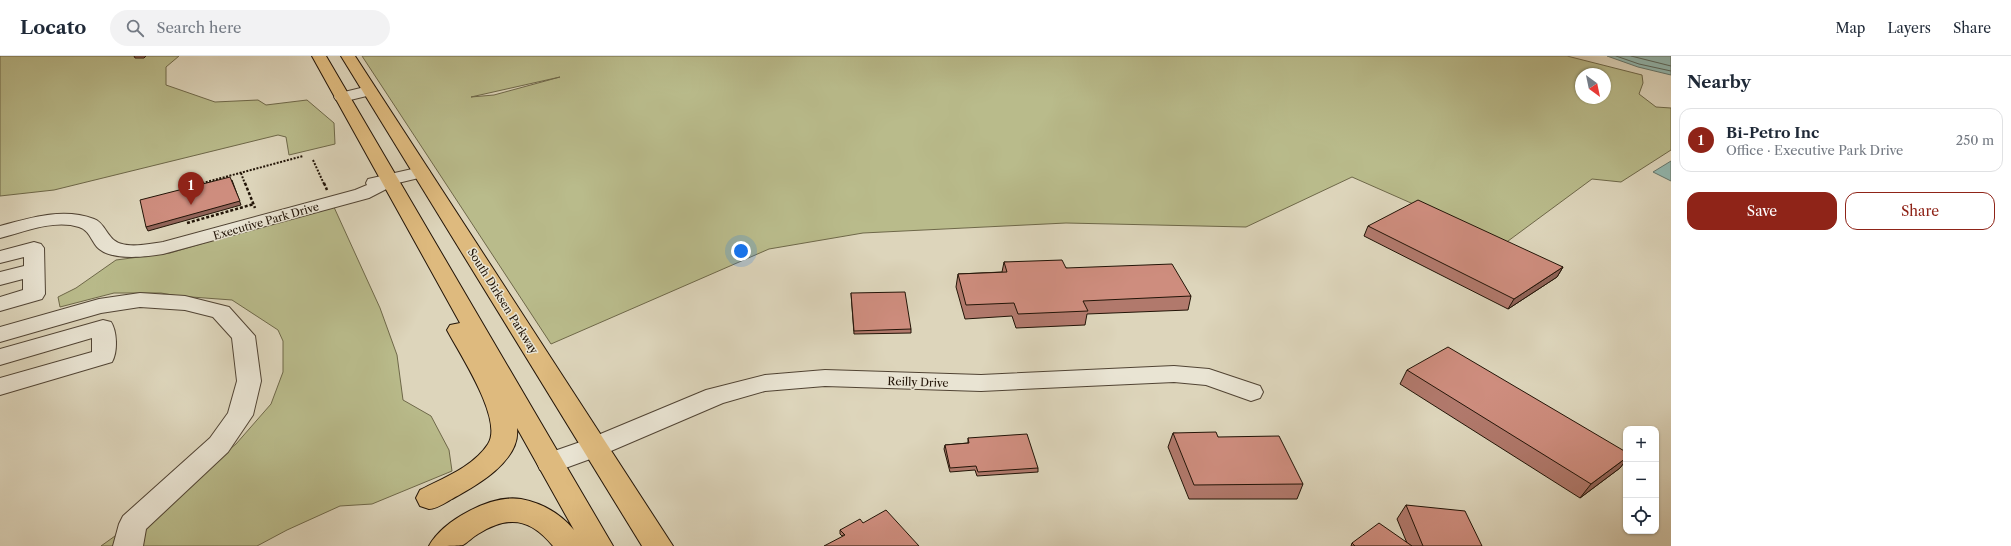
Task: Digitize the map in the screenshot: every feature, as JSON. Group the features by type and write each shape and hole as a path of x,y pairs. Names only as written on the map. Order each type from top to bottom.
{"main road":[{"path":"319,56 598,546"},
{"name":"South Dirksen Parkway","path":"348,56 658,546"},
{"path":"430,498 489,462 498,451 506,430 501,410 436,288 434,258"},
{"path":"444,546 461,530 474,522 489,516 518,510 529,512 546,522 569,546"}],"street":[{"path":"342,97 369,91"},
{"name":"Executive Park Drive","path":"0,232 52,221 79,221 94,226 101,239 113,249 157,249 179,245 362,194 390,181 421,172"},
{"path":"0,257 34,248 34,294 0,304"},
{"path":"0,279 34,270"},
{"path":"0,334 99,306 140,300 185,303 221,312 243,336 249,380 240,415 219,445 133,524 128,546"},
{"path":"0,357 103,327 104,356 0,387"},
{"name":"Reilly Drive","path":"550,463 715,396 759,384 801,379 825,378 981,383 1174,374 1210,378 1251,392"}],"path":[{"path":"188,191 187,187 303,156"},
{"path":"313,160 327,190"},
{"path":"241,172 255,208"},
{"path":"187,223 254,204"}],"green space":[{"path":"0,56 179,56 166,67 166,85 215,102 258,100 266,105 307,100 334,123 335,144 289,155 286,137 278,135 54,190 0,196"},
{"path":"362,56 1567,56 1642,75 1643,83 1639,94 1656,107 1671,108 1671,150 1621,182 1592,179 1504,244 1352,177 1246,227 1066,223 863,233 769,249 551,344","holes":["560,77 494,95 471,97"]},
{"path":"333,205 380,308 397,355 403,400 431,416 449,450 452,471 372,504 340,506 287,530 257,546 101,546 178,491 236,444 271,404 283,372 283,341 278,330 232,300 178,296 161,293 114,293 60,307 58,297 76,288 116,260 170,253"}],"water":[{"path":"1607,56 1671,56 1671,75 1638,67"},
{"path":"1671,161 1671,181 1653,172"}],"building":[{"path":"230,177 240,201 146,227 140,200"},
{"path":"1418,200 1563,267 1514,299 1368,226"},
{"path":"1062,260 1066,268 1172,264 1191,296 1083,301 1088,311 1018,314 1014,303 966,305 958,274 1007,272 1004,262"},
{"path":"905,292 911,329 854,331 851,293"},
{"path":"1448,347 1623,450 1623,460 1591,484 1407,370"},
{"path":"1216,432 1218,437 1279,436 1303,484 1194,485 1173,433"},
{"path":"1027,434 1038,468 978,472 976,466 950,468 945,445 969,443 968,438"},
{"path":"1406,505 1465,511 1482,546 1423,546"},
{"path":"886,510 919,546 824,546 845,535 840,530 860,519 863,523"},
{"path":"1379,523 1412,546 1355,546 1352,543"}],"place":[{"name":"Bi-Petro Inc","path":"191,205"}]}
